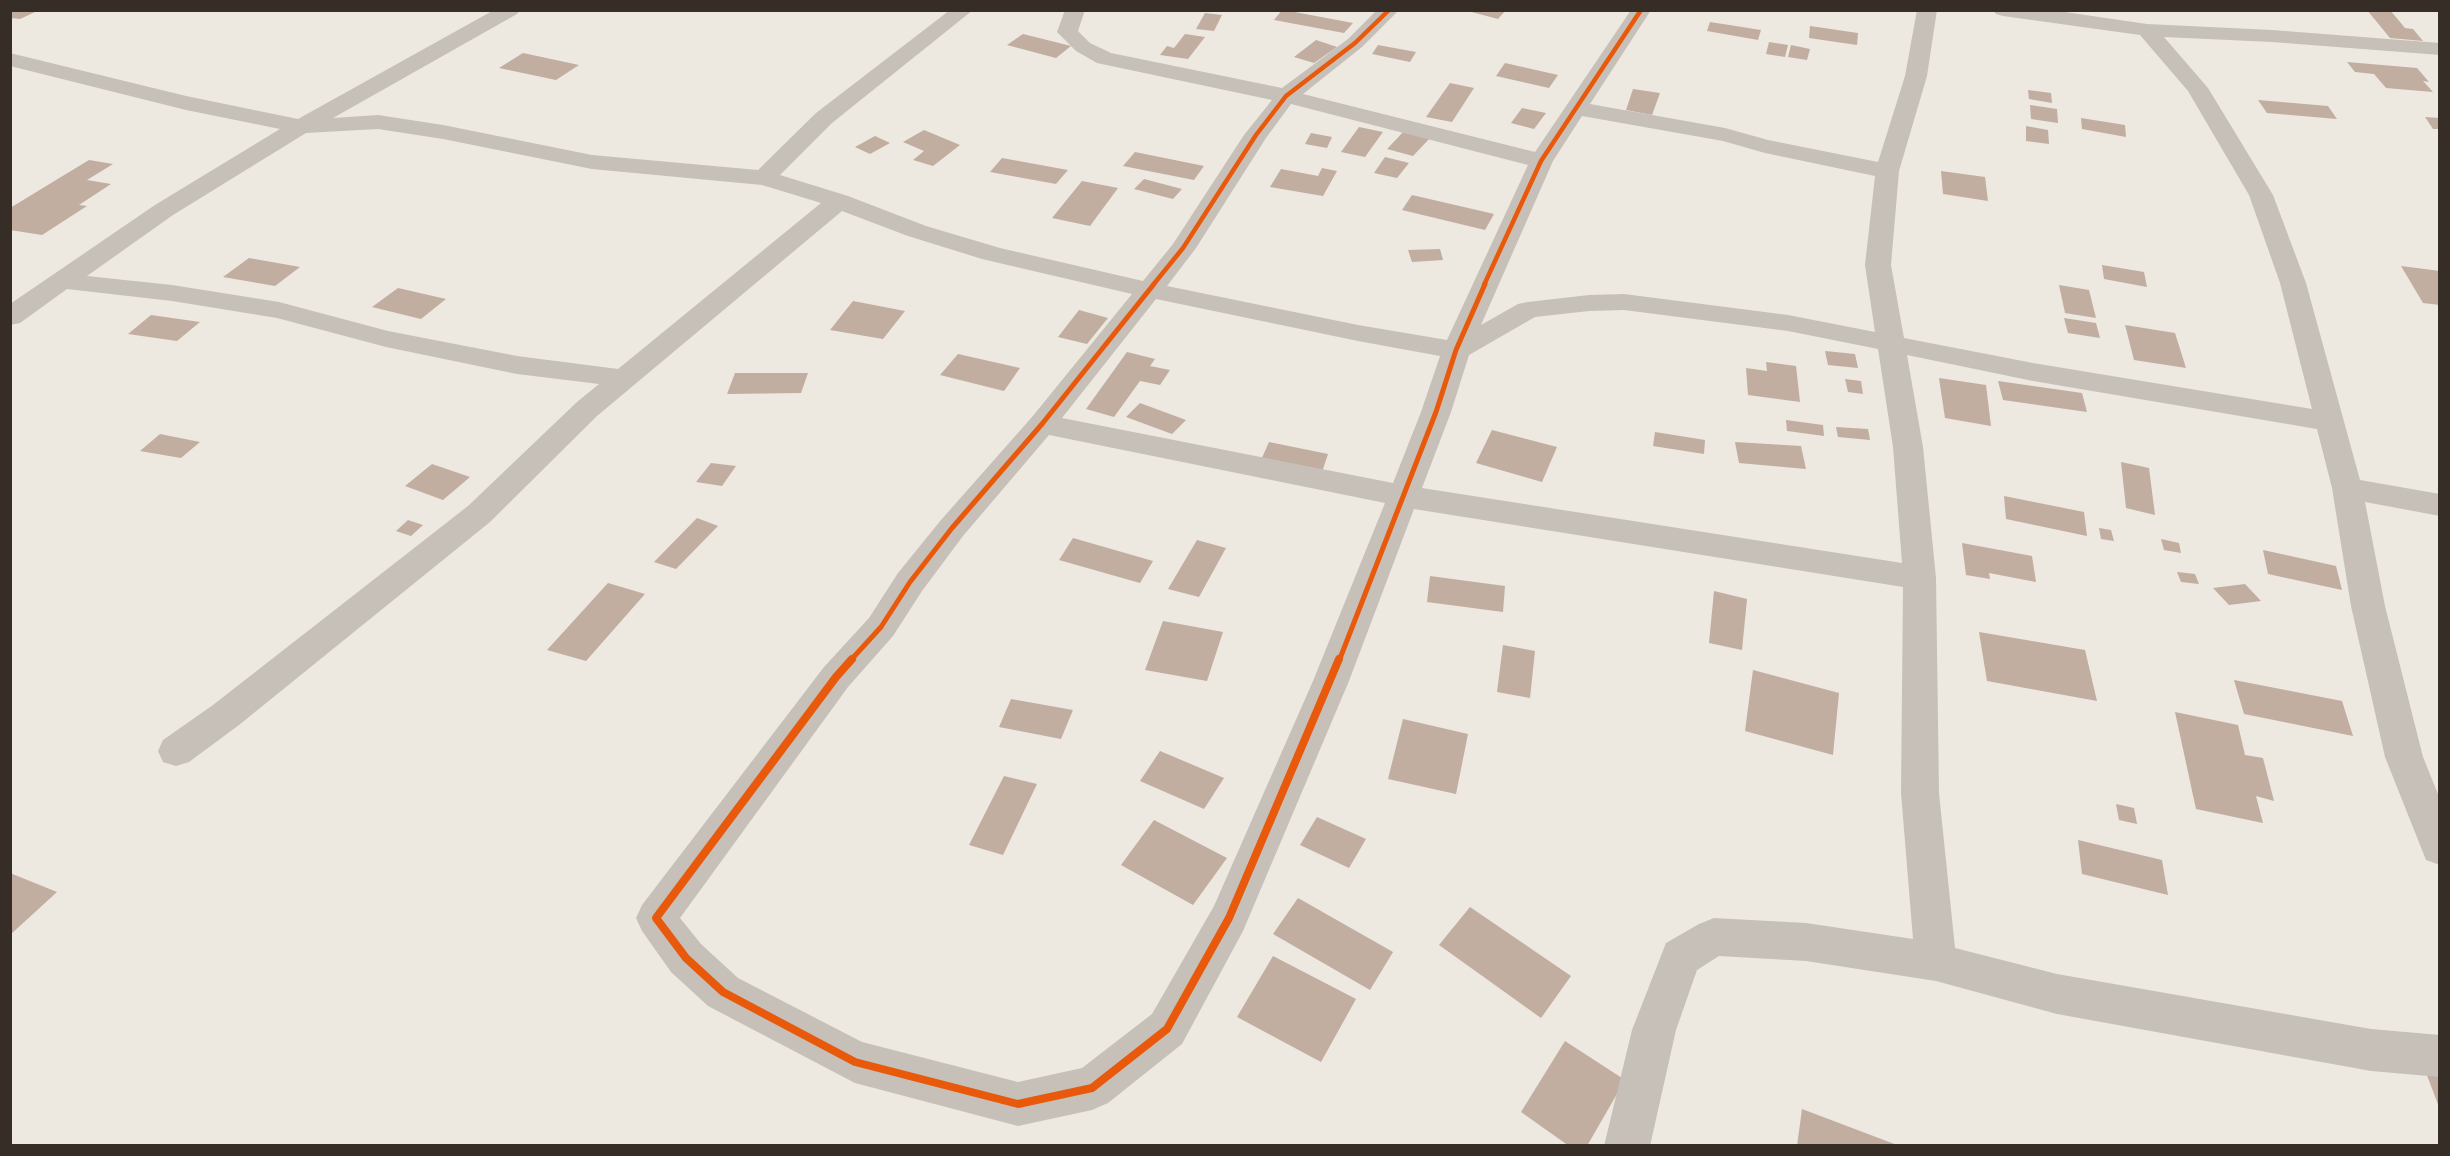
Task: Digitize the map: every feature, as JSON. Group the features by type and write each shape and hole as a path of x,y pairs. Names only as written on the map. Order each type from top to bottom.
{"street":[{"path":"10,317 164,210 301,126 510,10"},
{"path":"764,178 824,118 963,10"},
{"path":"1075,10 1067,32 1083,47 1105,58 1286,96 1541,161"},
{"path":"1389,10 1355,43 1286,96 1250,144 1183,248 1042,424 952,528 910,582 881,627 836,677 656,918 686,958 723,992 855,1062 1018,1104 1092,1088 1167,1029 1229,918 1331,681 1436,412 1456,350 1541,161 1641,10"},
{"path":"1927,10 1916,76 1887,171 1878,265 1889,344 1908,447 1920,578 1920,793 1936,962"},
{"path":"2003,10 2147,30 2272,36 2439,49"},
{"path":"2147,30 2197,88 2261,195 2293,283 2348,488 2368,606 2404,756 2439,848"},
{"path":"10,59 186,103 301,126 378,122 592,162 764,178 839,201 917,231 991,254 1149,290 1456,350 1528,310 1589,303 1624,302 1788,323 2033,372 2330,422"},
{"path":"1576,108 1725,135 1887,171"},
{"path":"176,751 226,715 297,656 479,513 622,378 839,201"},
{"path":"63,281 172,293 279,310 386,339 517,365 622,378"},
{"path":"1042,424 1403,496 1920,578"},
{"path":"2348,488 2439,505"},
{"path":"1627,1146 1654,1030 1680,957 1714,937 1806,942 1936,962 2057,994 2371,1050 2439,1056"}],"building":[{"path":"10,10 35,12 20,19 10,18"},
{"path":"1282,10 1353,23 1344,33 1274,20"},
{"path":"1464,10 1506,10 1498,19"},
{"path":"2367,10 2390,10 2405,28 2413,29 2423,41 2390,38"},
{"path":"1205,13 1222,15 1214,31 1196,29"},
{"path":"1710,22 1761,30 1758,40 1707,31"},
{"path":"1810,26 1858,33 1857,45 1809,38"},
{"path":"1023,34 1071,46 1056,58 1007,45"},
{"path":"1185,34 1205,37 1188,59 1160,55 1167,46 1174,48"},
{"path":"1316,40 1337,47 1314,63 1294,57"},
{"path":"1769,42 1788,45 1785,57 1766,54"},
{"path":"1378,45 1416,52 1410,62 1372,54"},
{"path":"1791,45 1810,49 1807,60 1788,57"},
{"path":"523,53 579,65 556,80 499,68"},
{"path":"2347,62 2417,68 2429,82 2423,81 2433,92 2386,88 2374,74 2355,72"},
{"path":"1505,63 1558,75 1549,88 1496,76"},
{"path":"1450,83 1474,88 1452,122 1426,117"},
{"path":"1633,89 1660,93 1652,115 1626,110"},
{"path":"2028,90 2051,93 2052,103 2029,99"},
{"path":"2258,100 2328,106 2337,119 2267,113"},
{"path":"2030,105 2057,109 2058,123 2031,119"},
{"path":"1522,108 1546,113 1534,129 1511,123"},
{"path":"2425,117 2440,118 2440,129 2433,129"},
{"path":"2081,118 2125,125 2126,137 2082,129"},
{"path":"2026,126 2048,130 2049,144 2026,141"},
{"path":"1359,127 1383,132 1365,157 1341,152"},
{"path":"924,130 960,145 933,166 913,160 924,151 903,142"},
{"path":"1405,130 1431,137 1413,156 1387,149"},
{"path":"1311,133 1332,137 1327,148 1305,144"},
{"path":"875,136 890,143 870,154 855,147"},
{"path":"1135,152 1204,166 1194,180 1123,166"},
{"path":"1385,157 1409,163 1397,178 1374,173"},
{"path":"1002,158 1068,170 1056,184 990,172"},
{"path":"89,160 113,164 87,180 111,184 79,205 87,206 42,235 10,230 10,208"},
{"path":"1322,168 1337,171 1323,196 1270,187 1281,169 1318,176"},
{"path":"1941,171 1985,177 1988,201 1943,194"},
{"path":"1144,179 1182,189 1173,199 1134,189"},
{"path":"1082,181 1118,188 1090,226 1052,218"},
{"path":"1412,195 1494,214 1485,230 1402,210"},
{"path":"1440,249 1443,260 1412,262 1408,250"},
{"path":"249,258 300,267 275,286 223,277"},
{"path":"2102,265 2144,272 2147,287 2104,279"},
{"path":"2401,266 2440,271 2440,305 2423,303"},
{"path":"2059,285 2089,290 2096,318 2065,313"},
{"path":"398,288 446,299 421,319 372,307"},
{"path":"853,301 905,311 883,339 830,330"},
{"path":"1079,310 1108,318 1087,344 1058,337"},
{"path":"151,315 200,322 177,341 128,334"},
{"path":"2064,318 2096,323 2100,338 2068,333"},
{"path":"2125,325 2175,333 2186,368 2134,360"},
{"path":"1825,351 1855,354 1858,368 1828,365"},
{"path":"1127,352 1155,359 1150,366 1170,370 1160,385 1140,381 1114,417 1086,409"},
{"path":"958,354 1020,368 1004,391 940,375"},
{"path":"1766,362 1796,366 1800,402 1748,395 1746,368 1767,371"},
{"path":"735,373 808,373 801,393 727,394"},
{"path":"1939,378 1986,385 1991,426 1945,418"},
{"path":"1845,379 1861,381 1863,394 1848,392"},
{"path":"1998,381 2082,393 2087,412 2003,400"},
{"path":"1140,403 1186,420 1172,434 1126,417"},
{"path":"1786,420 1823,425 1824,436 1787,431"},
{"path":"1836,427 1868,429 1870,440 1838,437"},
{"path":"1492,430 1557,447 1542,482 1476,463"},
{"path":"1655,432 1705,440 1704,454 1653,446"},
{"path":"160,434 200,442 181,458 140,451"},
{"path":"1269,442 1328,454 1322,472 1261,460"},
{"path":"1735,442 1801,446 1806,469 1739,463"},
{"path":"2121,462 2149,468 2155,515 2126,508"},
{"path":"711,463 736,466 722,486 696,482"},
{"path":"432,464 470,477 443,500 405,486"},
{"path":"2004,496 2084,512 2087,536 2006,519"},
{"path":"697,518 718,526 676,569 654,562"},
{"path":"408,520 423,525 411,536 396,531"},
{"path":"2099,528 2111,530 2114,541 2101,539"},
{"path":"1073,538 1153,561 1140,583 1059,560"},
{"path":"2161,539 2179,543 2181,553 2164,550"},
{"path":"1197,540 1226,548 1199,597 1168,589"},
{"path":"1962,543 2032,556 2036,582 1989,573 1990,579 1966,575"},
{"path":"2263,550 2336,566 2342,590 2268,574"},
{"path":"2177,572 2195,574 2199,584 2181,582"},
{"path":"1430,576 1505,586 1503,612 1427,602"},
{"path":"608,583 645,594 586,661 547,650"},
{"path":"2245,584 2261,601 2229,605 2213,588"},
{"path":"1714,591 1747,599 1742,650 1709,643"},
{"path":"1163,621 1223,632 1207,681 1145,670"},
{"path":"1979,632 2085,650 2097,701 1987,681"},
{"path":"1503,645 1535,651 1530,698 1497,692"},
{"path":"1753,670 1839,693 1833,755 1745,731"},
{"path":"2234,680 2342,701 2353,736 2244,714"},
{"path":"1011,699 1073,710 1061,739 999,727"},
{"path":"2175,712 2238,725 2245,755 2263,758 2274,801 2256,796 2263,823 2196,809"},
{"path":"1403,719 1468,734 1456,794 1388,779"},
{"path":"1160,751 1224,778 1204,809 1140,781"},
{"path":"1004,776 1037,784 1003,855 969,845"},
{"path":"2116,804 2134,808 2137,824 2119,820"},
{"path":"1317,817 1366,839 1349,868 1300,845"},
{"path":"1154,820 1227,858 1193,905 1121,865"},
{"path":"2078,840 2162,860 2168,895 2082,874"},
{"path":"10,873 57,892 10,935"},
{"path":"1298,898 1393,952 1370,990 1273,934"},
{"path":"1470,907 1571,976 1541,1018 1439,945"},
{"path":"1273,956 1356,999 1321,1062 1237,1017"},
{"path":"1565,1041 1625,1080 1587,1146 1569,1146 1521,1112"},
{"path":"2425,1070 2440,1073 2440,1107 2439,1107"},
{"path":"1802,1109 1897,1145 1897,1146 1797,1146"}],"cycle path":[{"path":"1389,10 1355,43 1286,96 1256,135 1183,248 1042,424 952,528 910,582 881,627 836,677 656,918 686,958 723,992 855,1062 1018,1104 1092,1088 1167,1029 1229,918 1285,790 1331,681 1436,412 1456,350 1521,202 1535,178 1541,161 1641,10"}]}
